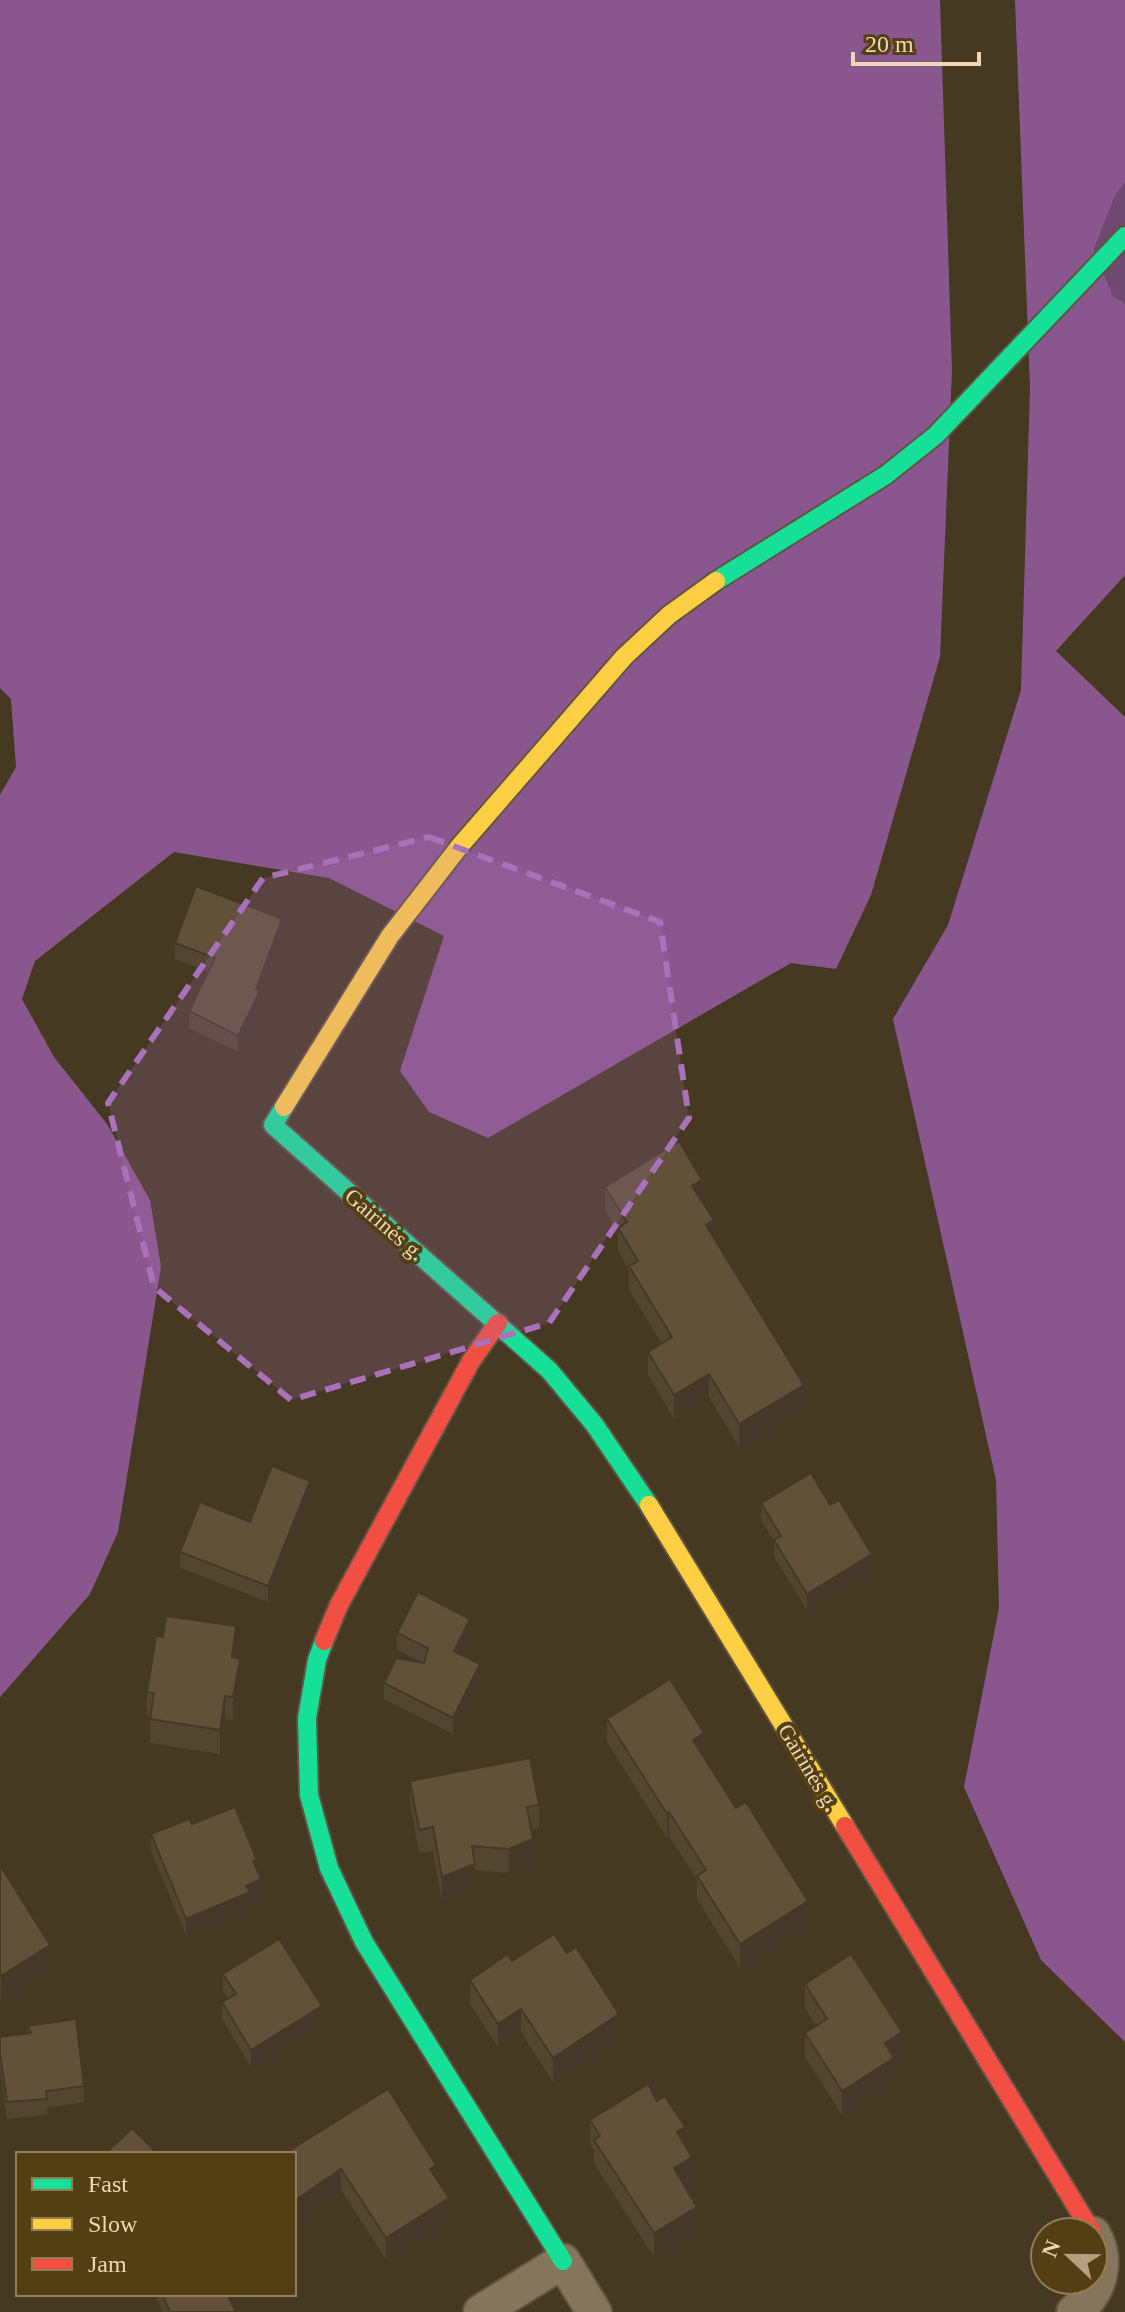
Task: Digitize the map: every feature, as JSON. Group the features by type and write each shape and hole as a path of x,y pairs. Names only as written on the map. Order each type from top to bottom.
{"street":[{"name":"Gairinės g.","path":"1082,2216 633,1479 594,1424 549,1370 273,1125 390,936 459,847 624,657 669,615 714,582 886,475 936,435 1125,236"},
{"path":"498,1323 471,1361 339,1605 317,1660 307,1718 309,1795 329,1868 364,1942 594,2312"},
{"path":"481,2312 563,2261"},
{"name":"Gairinės g.","path":"1074,2312 1088,2296"}],"highlighted area":[{"path":"429,837 660,922 689,1118 549,1323 291,1400 154,1287 108,1103 263,878"}],"shaded area":[{"path":"0,0 940,0 952,371 940,657 871,895 836,969 791,963 488,1138 429,1112 400,1071 444,936 329,878 174,852 35,961 22,999 54,1057 107,1124 150,1200 161,1267 118,1532 90,1594 0,1697 0,795 16,767 11,699 0,688"},
{"path":"1015,0 1125,0 1125,183 1116,194 1094,249 1113,296 1125,303 1125,575 1056,651 1125,717 1125,2042 1041,1960 964,1787 999,1608 996,1480 893,1019 948,925 1021,690 1030,387"},
{"path":"1125,183 1125,303 1113,296 1094,249 1116,194"}],"building":[{"path":"196,886 282,919 256,989 260,991 238,1036 189,1011 215,958 175,943"},
{"path":"679,1141 702,1180 692,1186 714,1220 706,1225 804,1385 739,1424 709,1374 674,1395 648,1352 672,1337 629,1266 638,1261 618,1228 627,1222 605,1187"},
{"path":"272,1466 310,1481 268,1586 180,1552 200,1502 250,1522"},
{"path":"811,1473 830,1505 839,1500 872,1554 807,1594 774,1540 781,1536 761,1503"},
{"path":"418,1592 470,1619 454,1651 480,1664 453,1718 384,1683 396,1658 424,1663 428,1648 397,1633"},
{"path":"166,1616 236,1626 232,1657 240,1659 233,1697 225,1696 220,1730 150,1719 154,1693 147,1692 156,1636 163,1637"},
{"path":"670,1679 704,1733 693,1740 736,1808 746,1802 808,1901 740,1944 697,1876 706,1870 607,1719"},
{"path":"530,1758 539,1805 527,1807 533,1839 509,1849 472,1846 475,1864 442,1877 433,1827 419,1830 410,1781"},
{"path":"235,1807 257,1860 253,1861 261,1879 246,1886 250,1892 186,1919 151,1834 189,1819 192,1824"},
{"path":"0,1865 50,1945 1,1976 0,1974"},
{"path":"554,1934 567,1953 576,1947 619,2014 553,2058 521,2009 498,2024 470,1980 508,1954 512,1961"},
{"path":"279,1939 322,2006 251,2050 222,2002 236,1994 223,1974"},
{"path":"851,1954 902,2032 885,2043 894,2058 842,2091 805,2033 827,2019 805,1984"},
{"path":"76,2019 84,2086 46,2091 47,2099 7,2102 0,2037 31,2033 27,2026"},
{"path":"648,2084 657,2101 665,2096 685,2127 677,2132 692,2157 674,2168 697,2207 654,2233 594,2140 600,2136 590,2120"},
{"path":"388,2089 436,2165 430,2169 449,2198 386,2238 341,2169 296,2200 296,2152 287,2152"},
{"path":"132,2128 156,2152 107,2152"},
{"path":"163,2296 228,2296 236,2312 170,2312"}],"traffic: fast":[{"path":"716,581 886,475 936,435 1125,236"},
{"path":"284,1107 273,1125 549,1370 594,1424 649,1505"},
{"path":"324,1641 317,1660 307,1718 309,1795 329,1868 364,1942 563,2261"}],"traffic: slow":[{"path":"284,1107 390,936 459,847 624,657 669,615 716,581"},
{"path":"649,1505 845,1826"}],"traffic: jam":[{"path":"324,1641 339,1605 471,1361 498,1323"},
{"path":"845,1826 1082,2216"}]}
